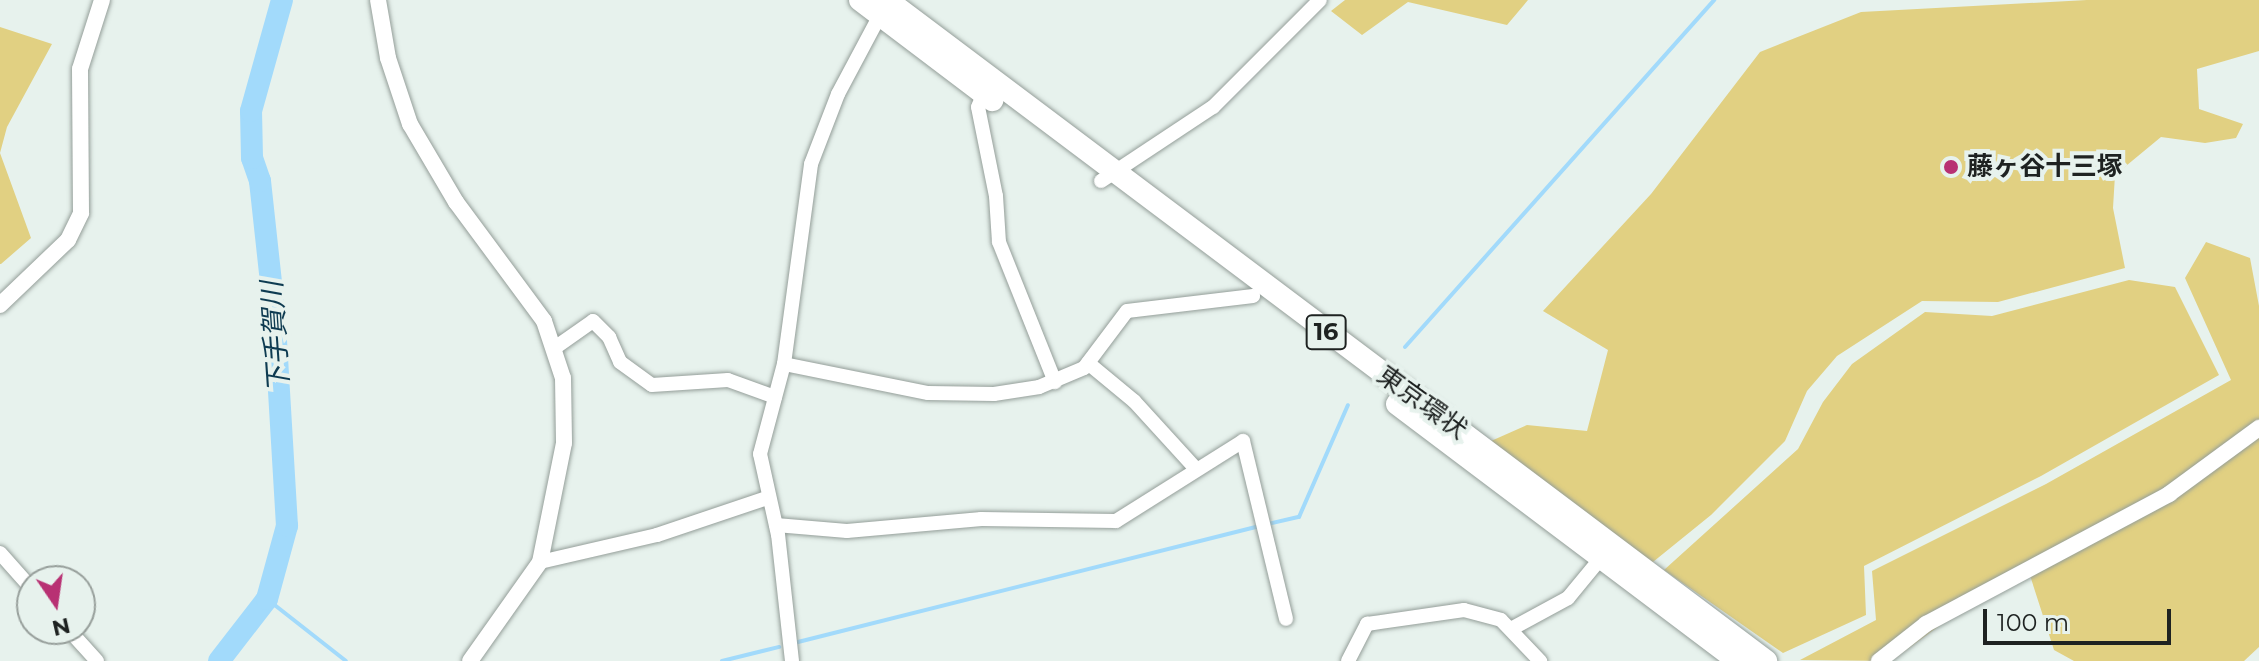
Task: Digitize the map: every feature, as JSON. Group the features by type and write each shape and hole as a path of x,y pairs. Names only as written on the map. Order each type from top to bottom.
{"highway":[{"name":"東京環状","path":"860,0 886,4 1107,176 1253,296 1738,661"},
{"name":"東京環状","path":"886,4 984,93 1107,176 1766,661"}],"street":[{"path":"0,305 68,240 81,213 80,69 102,0"},
{"path":"378,0 398,92 422,147 532,301 556,347 567,409 552,520 540,562 470,661"},
{"path":"1107,176 1213,107 1320,0"},
{"path":"792,661 776,525 767,498 760,454 784,364 811,164 838,94 886,4"},
{"path":"984,93 978,107 999,242 1055,382"},
{"path":"784,364 953,395 994,394 1055,382 1088,363 1127,311 1253,296"},
{"path":"556,347 593,321 609,337 620,362 652,385 728,380 775,397"},
{"path":"1088,363 1134,401 1196,469"},
{"path":"1879,661 1926,624 2169,494 2259,428"},
{"path":"776,525 847,531 981,519 1100,524 1116,521 1243,441 1286,619"},
{"path":"540,562 657,535 767,498"},
{"path":"0,553 16,571"},
{"path":"1511,629 1568,598 1601,558"},
{"path":"1348,661 1367,624 1404,615 1464,610 1501,620 1540,661"},
{"path":"82,645 97,661"}],"shaded area":[{"path":"1345,0 1528,0 1507,25 1408,2 1362,35 1331,11"},
{"path":"2087,0 2259,0 2259,51 2197,69 2199,109 2243,124 2236,138 2205,143 2161,137 2115,175 2113,208 2125,268 1998,302 1922,301 1837,356 1807,391 1785,441 1711,515 1648,566 1491,441 1527,425 1587,431 1608,350 1543,311 1651,194 1760,52 1861,12"},
{"path":"0,27 52,44 7,127 0,153"},
{"path":"0,153 31,238 1,264 0,264"},
{"path":"2206,242 2250,258 2259,306 2259,647 2244,661 2074,661 2054,650 2026,563 1891,661 1800,660 1876,620 1872,571 2046,484 2231,380 2185,278"},
{"path":"2129,280 2175,287 2219,375 2041,476 1864,566 1866,615 1783,653 1664,570 1798,449 1823,402 1852,364 1925,312 1992,316"}],"waterway":[{"name":"下手賀川","path":"219,661 267,599 287,526 274,310 260,181 252,158 251,111 282,0"},
{"path":"1405,347 1714,0"},
{"path":"1268,524 1299,517 1348,405"},
{"path":"798,642 1259,526"},
{"path":"267,599 346,661"},
{"path":"722,661 779,647"}],"place":[{"name":"藤ヶ谷十三塚","path":"1951,167"}]}
